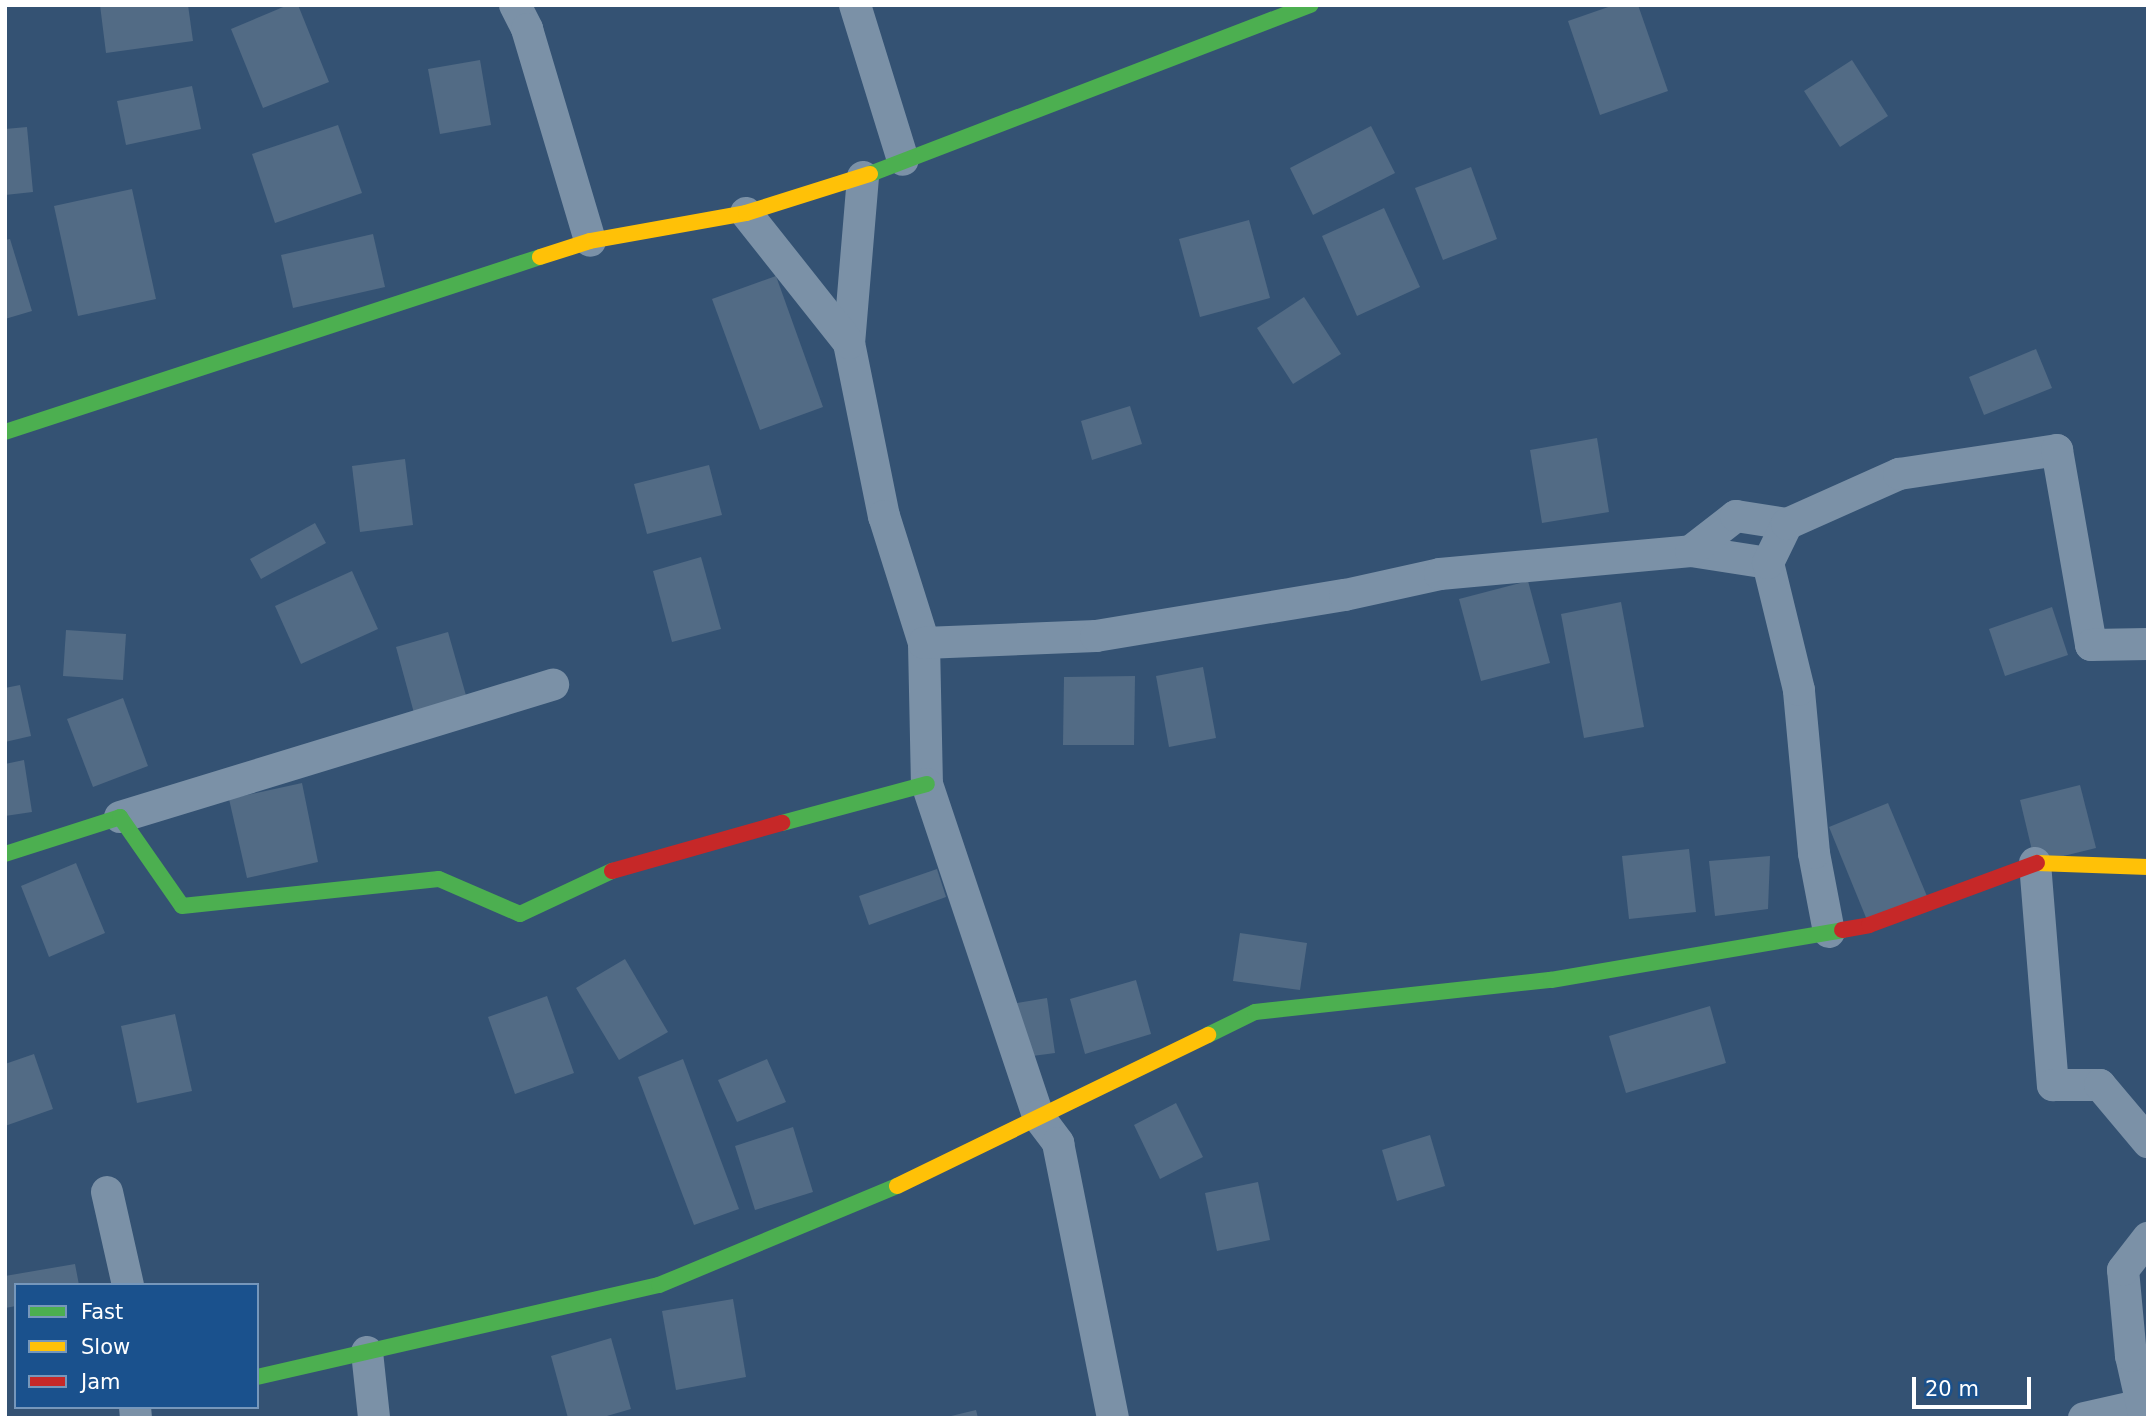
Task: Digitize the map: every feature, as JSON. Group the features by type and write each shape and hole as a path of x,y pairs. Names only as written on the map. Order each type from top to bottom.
{"street":[{"path":"515,5 527,29 590,241"},
{"path":"855,5 903,160"},
{"path":"5,432 590,241 746,213 863,177 1311,5"},
{"path":"863,177 849,343 884,516 924,643 927,784 1038,1116 1058,1143 1113,1418"},
{"path":"746,213 849,343"},
{"path":"1691,551 1736,516 1787,524 1899,474 2057,450 2091,645 2148,644"},
{"path":"1787,524 1769,563 1799,690 1814,853 1829,932"},
{"path":"924,643 1096,636 1345,595 1440,574 1691,551 1769,563"},
{"path":"5,853 552,685"},
{"path":"120,817 182,906 439,879 520,914 623,866 927,784"},
{"path":"2035,863 2053,1085 2100,1085 2148,1142"},
{"path":"259,1377 578,1307 659,1285 915,1180 1038,1116 1255,1012 1552,979 1869,925 2035,863 2148,867"},
{"path":"107,1192 128,1283"},
{"path":"2084,1418 2143,1412 2132,1356 2123,1270 2148,1238"},
{"path":"367,1352 374,1418"}],"building":[{"path":"100,5 188,5 193,41 106,53"},
{"path":"288,5 298,5 329,82 263,108 231,29"},
{"path":"1614,5 1638,5 1668,91 1600,115 1568,21"},
{"path":"480,60 491,125 440,134 428,69"},
{"path":"1852,60 1888,116 1840,147 1804,91"},
{"path":"192,86 201,129 126,145 117,101"},
{"path":"338,125 362,193 275,223 252,154"},
{"path":"1371,126 1395,173 1313,215 1290,168"},
{"path":"27,127 33,192 5,195 5,129"},
{"path":"1471,167 1497,239 1443,260 1415,188"},
{"path":"132,189 156,299 78,316 54,206"},
{"path":"1384,208 1420,287 1357,316 1322,236"},
{"path":"1249,220 1270,298 1200,317 1179,239"},
{"path":"373,234 385,287 293,308 281,255"},
{"path":"10,239 32,311 5,319 5,240"},
{"path":"776,276 823,407 760,430 712,299"},
{"path":"1304,297 1341,354 1293,384 1257,328"},
{"path":"2036,349 2052,388 1984,415 1969,377"},
{"path":"1130,406 1142,444 1092,460 1081,421"},
{"path":"1597,438 1609,512 1542,523 1530,450"},
{"path":"405,459 413,525 360,532 352,466"},
{"path":"709,465 722,515 647,534 634,484"},
{"path":"315,523 326,543 261,579 250,559"},
{"path":"701,557 721,629 672,642 653,571"},
{"path":"352,571 378,629 301,664 275,606"},
{"path":"1528,581 1550,663 1481,681 1459,599"},
{"path":"1621,602 1644,727 1584,738 1561,614"},
{"path":"2052,607 2068,655 2005,676 1989,629"},
{"path":"66,630 126,634 123,680 63,676"},
{"path":"448,632 467,699 414,713 396,647"},
{"path":"1203,667 1216,738 1169,747 1156,676"},
{"path":"1135,676 1134,745 1063,745 1064,677"},
{"path":"20,685 31,736 5,742 5,688"},
{"path":"123,698 148,766 93,787 67,719"},
{"path":"24,760 32,812 5,816 5,764"},
{"path":"302,783 318,862 247,878 229,799"},
{"path":"2080,785 2096,848 2035,863 2020,800"},
{"path":"1888,803 1929,901 1869,925 1829,827"},
{"path":"1689,849 1696,912 1629,919 1622,856"},
{"path":"1770,856 1768,909 1715,916 1709,861"},
{"path":"76,863 105,933 49,957 21,886"},
{"path":"937,869 946,897 869,925 859,896"},
{"path":"1240,933 1307,943 1300,990 1233,981"},
{"path":"625,959 668,1032 619,1060 576,988"},
{"path":"1136,980 1151,1034 1085,1054 1070,999"},
{"path":"547,996 574,1073 515,1094 488,1017"},
{"path":"1047,998 1055,1053 1025,1057 1017,1003"},
{"path":"1710,1006 1726,1063 1626,1093 1609,1036"},
{"path":"175,1014 192,1091 137,1103 121,1026"},
{"path":"34,1054 53,1109 5,1126 5,1064"},
{"path":"683,1059 739,1209 694,1225 638,1077"},
{"path":"767,1059 786,1102 737,1122 718,1080"},
{"path":"1176,1103 1203,1157 1160,1179 1134,1125"},
{"path":"793,1127 813,1192 755,1210 735,1146"},
{"path":"1430,1135 1445,1186 1397,1201 1382,1150"},
{"path":"1258,1182 1270,1240 1217,1251 1205,1193"},
{"path":"75,1264 79,1283 14,1283 14,1306 5,1308 5,1276"},
{"path":"733,1299 746,1377 676,1390 662,1311"},
{"path":"611,1338 631,1409 600,1418 568,1418 551,1356"},
{"path":"976,1410 978,1418 947,1418 947,1417"}],"traffic: fast":[{"path":"870,174 1311,5"},
{"path":"5,432 540,257"},
{"path":"782,823 927,784"},
{"path":"5,854 120,817 182,906 439,879 520,914 612,871"},
{"path":"1208,1035 1255,1012 1551,980 1842,930"},
{"path":"259,1377 659,1285 897,1186"}],"traffic: slow":[{"path":"540,257 590,241 746,213 870,174"},
{"path":"2037,863 2148,867"},
{"path":"897,1186 1208,1035"}],"traffic: jam":[{"path":"612,871 782,823"},
{"path":"1842,930 1869,925 2037,863"}]}
